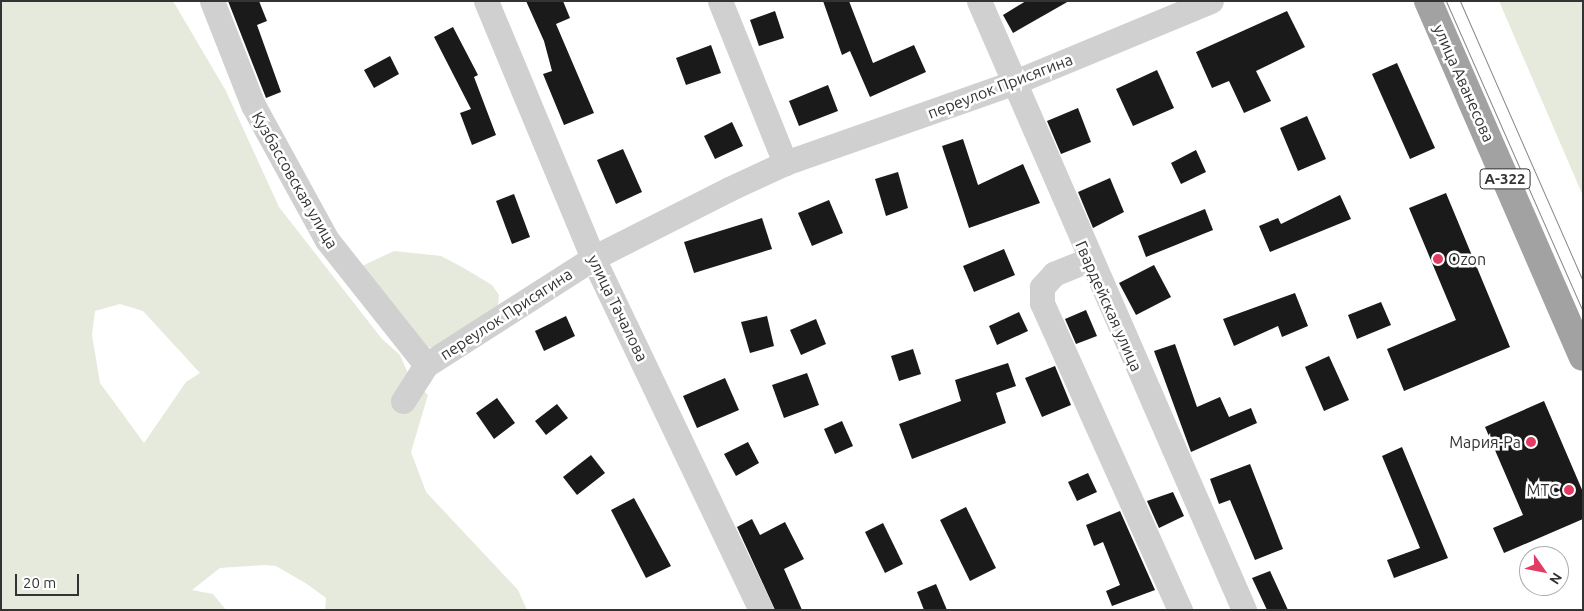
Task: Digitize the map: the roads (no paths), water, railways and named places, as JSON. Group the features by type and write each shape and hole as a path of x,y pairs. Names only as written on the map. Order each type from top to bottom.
{"highway":[{"name":"улица Аванесова","path":"1428,1 1583,357"}],"street":[{"name":"Кузбассовская улица","path":"212,1 253,105 326,240 426,365"},
{"name":"улица Тачалова","path":"486,1 593,258 761,610"},
{"path":"720,1 785,163"},
{"name":"Гвардейская улица","path":"979,1 1015,82 1088,260 1244,610"},
{"name":"переулок Присягина","path":"402,401 426,365 593,258 785,163 1015,82 1208,2"},
{"path":"1088,260 1054,274 1042,287 1042,303 1180,610"}],"tram line":[{"path":"1446,1 1583,312"},
{"path":"1460,1 1583,281"}],"place":[{"name":"Ozon","path":"1438,259"},
{"name":"Мария-Ра","path":"1531,442"},
{"name":"МТС","path":"1569,490"}]}
